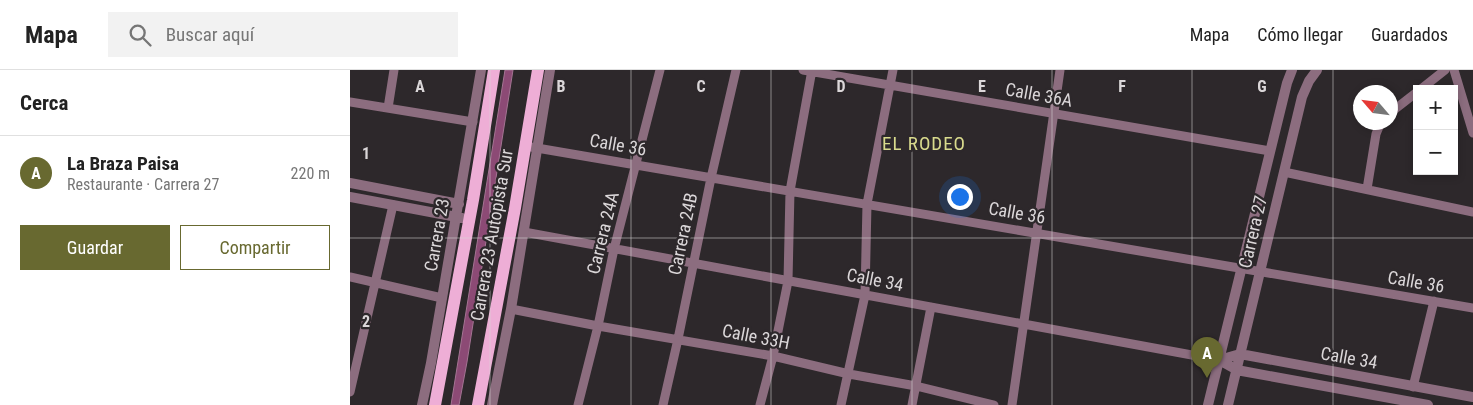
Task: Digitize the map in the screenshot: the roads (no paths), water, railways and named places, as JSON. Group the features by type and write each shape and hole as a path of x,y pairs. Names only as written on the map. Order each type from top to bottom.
{"main road":[{"name":"Carrera 23 Autopista Sur","path":"435,405 437,364 463,218 494,70"},
{"name":"Carrera 23 Autopista Sur","path":"478,405 532,147 538,70"}],"street":[{"path":"388,108 394,70"},
{"name":"Carrera 23","path":"422,405 437,364 442,298 463,218 459,204 481,70"},
{"path":"492,405 524,232 532,147 550,70"},
{"name":"Carrera 24A","path":"578,405 598,326 614,249 660,70"},
{"name":"Carrera 24B","path":"663,405 736,70"},
{"path":"760,405 773,356 788,281 790,191 808,70"},
{"name":"Calle 36A","path":"808,70 1270,151"},
{"path":"841,405 865,295 867,204 893,70"},
{"path":"1012,405 1060,70"},
{"name":"Carrera 27","path":"1208,405 1287,83 1292,70"},
{"name":"Carrera 27","path":"1228,405 1302,97 1308,81 1317,70"},
{"path":"1426,85 1445,70"},
{"path":"1454,70 1473,133"},
{"path":"1398,107 1413,95"},
{"path":"350,102 473,122"},
{"path":"1367,189 1378,130"},
{"name":"Calle 36","path":"532,147 1473,308"},
{"path":"1284,172 1473,212"},
{"path":"350,183 459,204"},
{"path":"350,197 463,218"},
{"path":"350,392 393,205"},
{"name":"Calle 34","path":"524,232 1219,360 1237,370 1428,405"},
{"path":"350,277 442,298"},
{"path":"1413,386 1434,301"},
{"path":"912,405 931,307"},
{"name":"Calle 33H","path":"511,308 598,326 773,356 849,374 916,386 994,405"},
{"name":"Calle 34","path":"1219,360 1240,354 1473,397"}],"place":[{"name":"La Braza Paisa","path":"1207,378"}],"district":[{"name":"EL RODEO","path":"924,143"}]}
